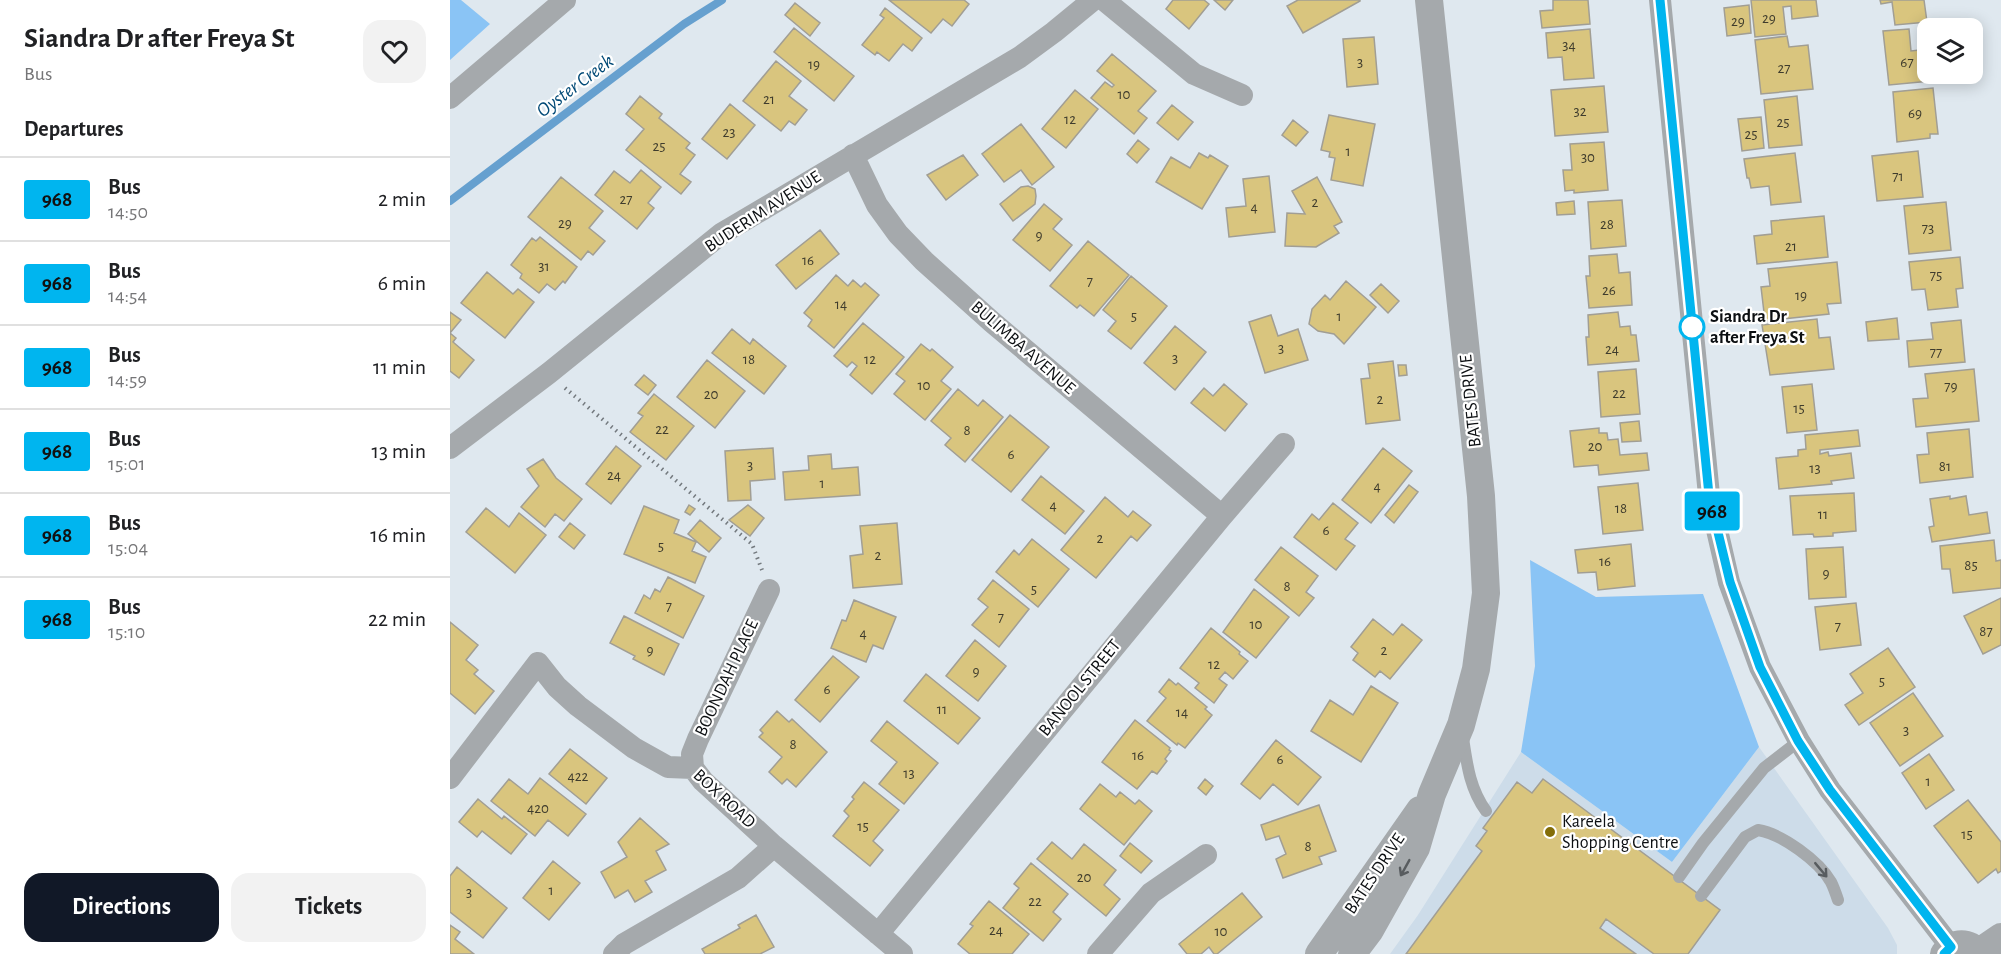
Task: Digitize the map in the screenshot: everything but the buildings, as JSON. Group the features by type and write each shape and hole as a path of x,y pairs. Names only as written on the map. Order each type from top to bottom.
{"street":[{"path":"450,98 565,0"},
{"name":"BUDERIM AVENUE","path":"450,448 558,366 721,234 1020,57 1093,0"},
{"path":"1104,0 1194,74 1242,96"},
{"name":"BATES DRIVE","path":"1352,954 1370,930 1416,848 1432,794 1447,763 1461,725 1476,669 1486,593 1485,540 1429,0"},
{"path":"1660,0 1709,495 1730,582 1760,667 1798,741 1830,790 1971,949"},
{"name":"BULIMBA AVENUE","path":"853,155 877,205 898,234 924,261 992,322 1222,516"},
{"name":"BANOOL STREET","path":"878,934 1222,516 1284,444"},
{"name":"BOONDAH PLACE","path":"693,768 692,754 698,739 769,590"},
{"name":"BOX ROAD","path":"450,778 538,663 557,687 578,706 634,748 668,767 693,768 703,781 774,846 902,954"},
{"name":"BATES DRIVE","path":"1319,954 1432,794"},
{"path":"614,954 624,944 738,878 774,846"},
{"path":"1098,954 1150,893 1206,855"}],"lane":[{"path":"1461,725 1470,781 1477,799 1486,812"},
{"path":"1679,877 1703,843 1764,768 1798,741"},
{"path":"1701,896 1737,846 1758,830 1773,834 1815,862 1831,881 1838,900"}],"path":[{"path":"568,391 752,544"}],"shaded area":[{"path":"450,0 461,0 490,24 450,60"},
{"path":"1530,560 1596,597 1703,594 1759,747 1672,862 1521,752 1535,666"},
{"name":"Kareela Shopping Centre","path":"1759,747 1888,928 1897,945 1897,954 1390,954 1418,915 1521,752 1672,862"}],"waterway":[{"name":"Oyster Creek","path":"450,201 684,24 722,0"}],"bus line":[{"name":"968","path":"1660,0 1709,495 1730,582 1760,667 1798,741 1830,790 1951,947 1944,954"}],"place":[{"name":"Siandra Dr after Freya St","path":"1692,327"},
{"name":"Kareela Shopping Centre","path":"1550,832"}]}
